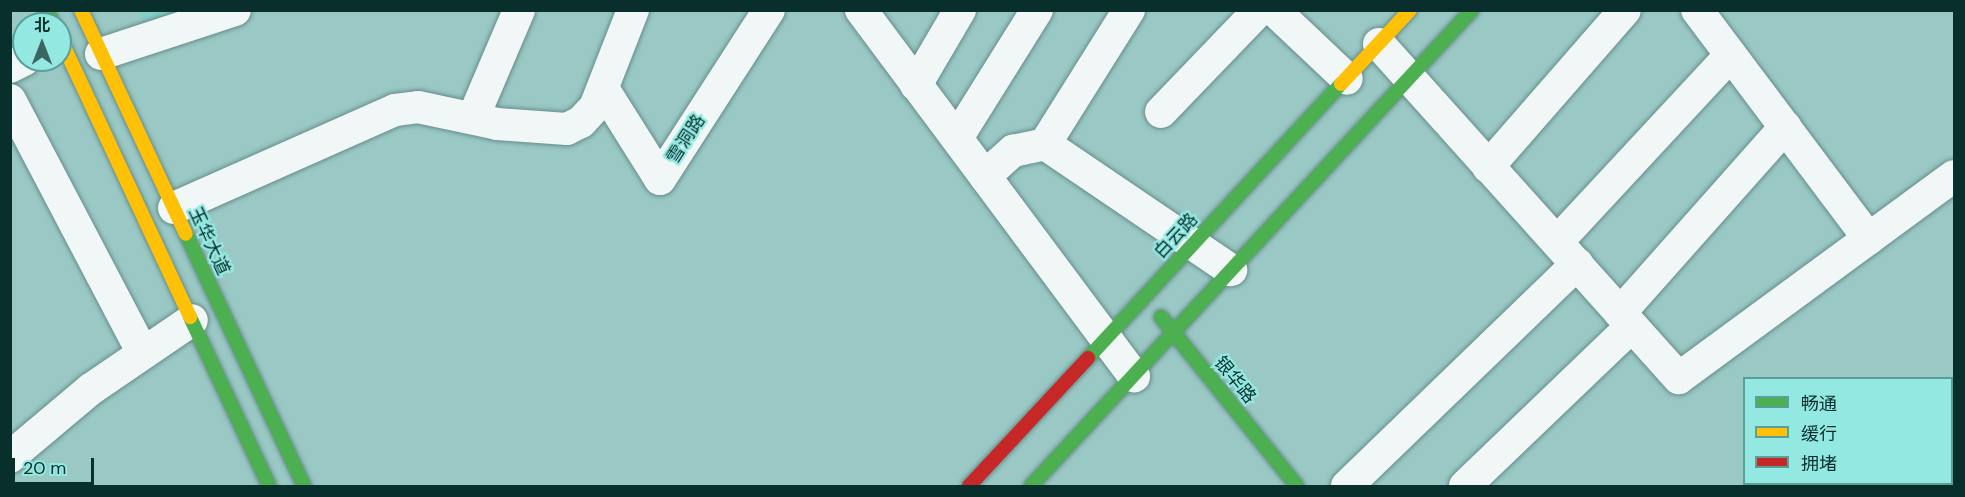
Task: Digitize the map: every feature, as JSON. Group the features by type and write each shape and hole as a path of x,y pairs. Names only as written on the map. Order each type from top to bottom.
{"main road":[{"name":"玉华大道","path":"81,10 304,486"},
{"name":"白云路","path":"969,486 1410,10"},
{"path":"1031,486 1472,10"},
{"path":"72,64 269,486"},
{"name":"银华路","path":"1145,296 1297,486"}],"street":[{"path":"101,54 235,10"},
{"path":"473,118 519,10"},
{"path":"174,208 395,110 418,107 473,118 567,129 581,122 595,107 604,90 633,10"},
{"name":"雪洞路","path":"604,90 660,179 769,10"},
{"path":"916,85 960,10"},
{"path":"957,138 1037,10"},
{"path":"984,176 1012,151 1045,144 1129,10"},
{"path":"1161,112 1259,10"},
{"path":"1274,10 1347,79"},
{"path":"1488,167 1625,10"},
{"path":"1697,10 1869,239"},
{"path":"868,14 916,85 1134,376"},
{"path":"1379,44 1679,378 1954,176"},
{"path":"1347,486 1567,253 1731,55"},
{"path":"10,100 142,351"},
{"path":"1464,486 1626,320 1785,127"},
{"path":"1045,144 1232,270"},
{"path":"10,457 91,389 142,351 192,320"}],"shaded area":[{"path":"139,11 203,11 147,27"}],"traffic: fast":[{"path":"1031,486 1472,10"},
{"path":"1088,358 1341,84"},
{"path":"186,234 304,486"},
{"path":"190,317 269,486"},
{"path":"1161,317 1297,486"}],"traffic: slow":[{"path":"81,10 186,234"},
{"path":"1341,84 1410,10"},
{"path":"72,64 190,317"}],"traffic: jam":[{"path":"969,486 1088,358"}]}
